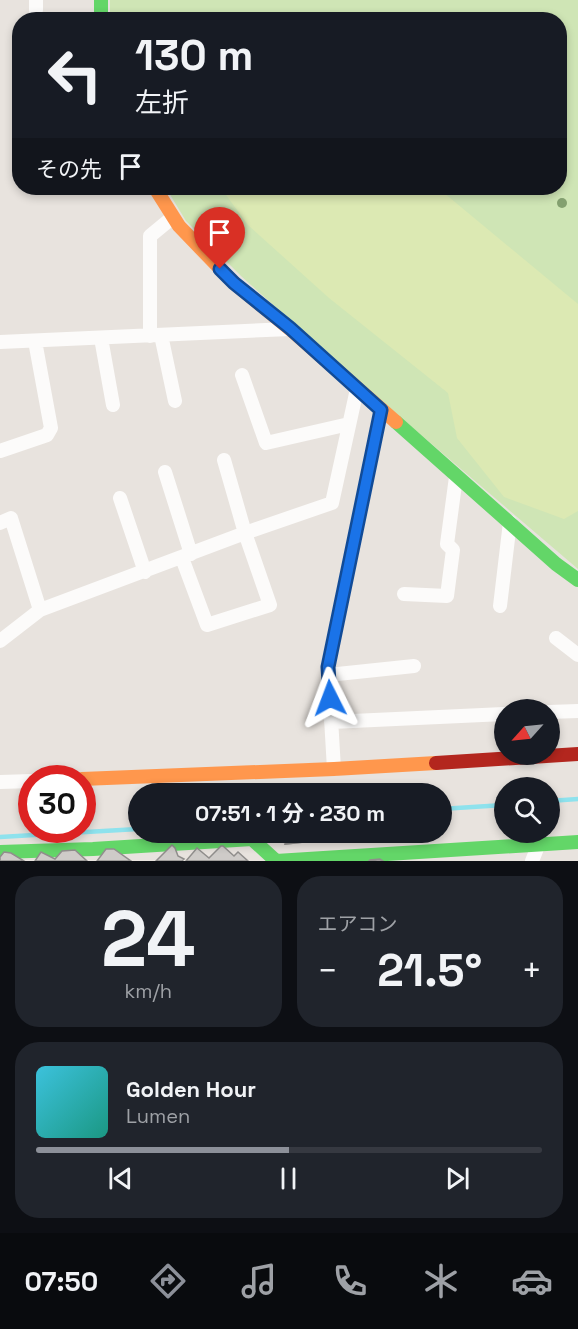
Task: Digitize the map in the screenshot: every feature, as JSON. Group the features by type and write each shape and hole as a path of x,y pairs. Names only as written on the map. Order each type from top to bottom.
{"street":[{"path":"160,195 178,226 234,283 290,328 456,477 556,564 578,580"},
{"path":"173,217 150,236 156,336 176,401"},
{"path":"0,342 101,339 290,328"},
{"path":"101,339 113,405"},
{"path":"0,451 48,435 51,428 35,341"},
{"path":"242,375 266,443 350,424"},
{"path":"0,641 40,610 332,503 357,389"},
{"path":"334,770 328,667 381,410"},
{"path":"165,472 207,625 270,604 245,533 224,460"},
{"path":"404,594 447,596 453,550 447,544 456,477"},
{"path":"120,498 145,572"},
{"path":"0,524 11,518 40,610"},
{"path":"500,606 510,522"},
{"path":"556,638 578,655"},
{"path":"328,675 414,666"},
{"path":"560,712 578,711"},
{"path":"331,722 494,714"},
{"path":"96,778 334,770 578,754"},
{"path":"0,782 18,781"},
{"path":"0,852 252,839 276,861 463,856 578,842"},
{"path":"175,844 177,861"},
{"path":"532,861 538,846"},
{"path":"84,861 93,849"}],"green space":[{"path":"110,0 578,0 578,569 358,381 241,276 186,221 170,195 567,195 567,12 110,12"},
{"path":"226,195 446,195 578,304 578,511 564,519 504,497 457,438 448,393 329,298 248,225"}],"building":[{"path":"172,845 178,856 184,859 182,861 156,861"},
{"path":"221,846 234,856 238,852 248,861 186,861 197,848 209,858"},
{"path":"106,849 114,849 131,861 97,861"},
{"path":"75,850 87,861 35,861 41,852 55,859 62,851"},
{"path":"4,852 11,853 24,861 0,861"}],"waterway":[{"path":"560,800 578,799"},
{"path":"452,808 494,806"},
{"path":"0,837 128,830"}],"traffic: fast":[{"path":"101,0 101,12"},
{"path":"396,422 556,564 578,580"},
{"path":"0,852 252,839 276,861"},
{"path":"276,861 578,842"}],"traffic: slow":[{"path":"159,195 179,226 234,283 396,422"},
{"path":"96,778 436,763"}],"traffic: jam":[{"path":"436,763 578,754"}],"route":[{"path":"220,269 381,410 328,667 330,698"}]}
